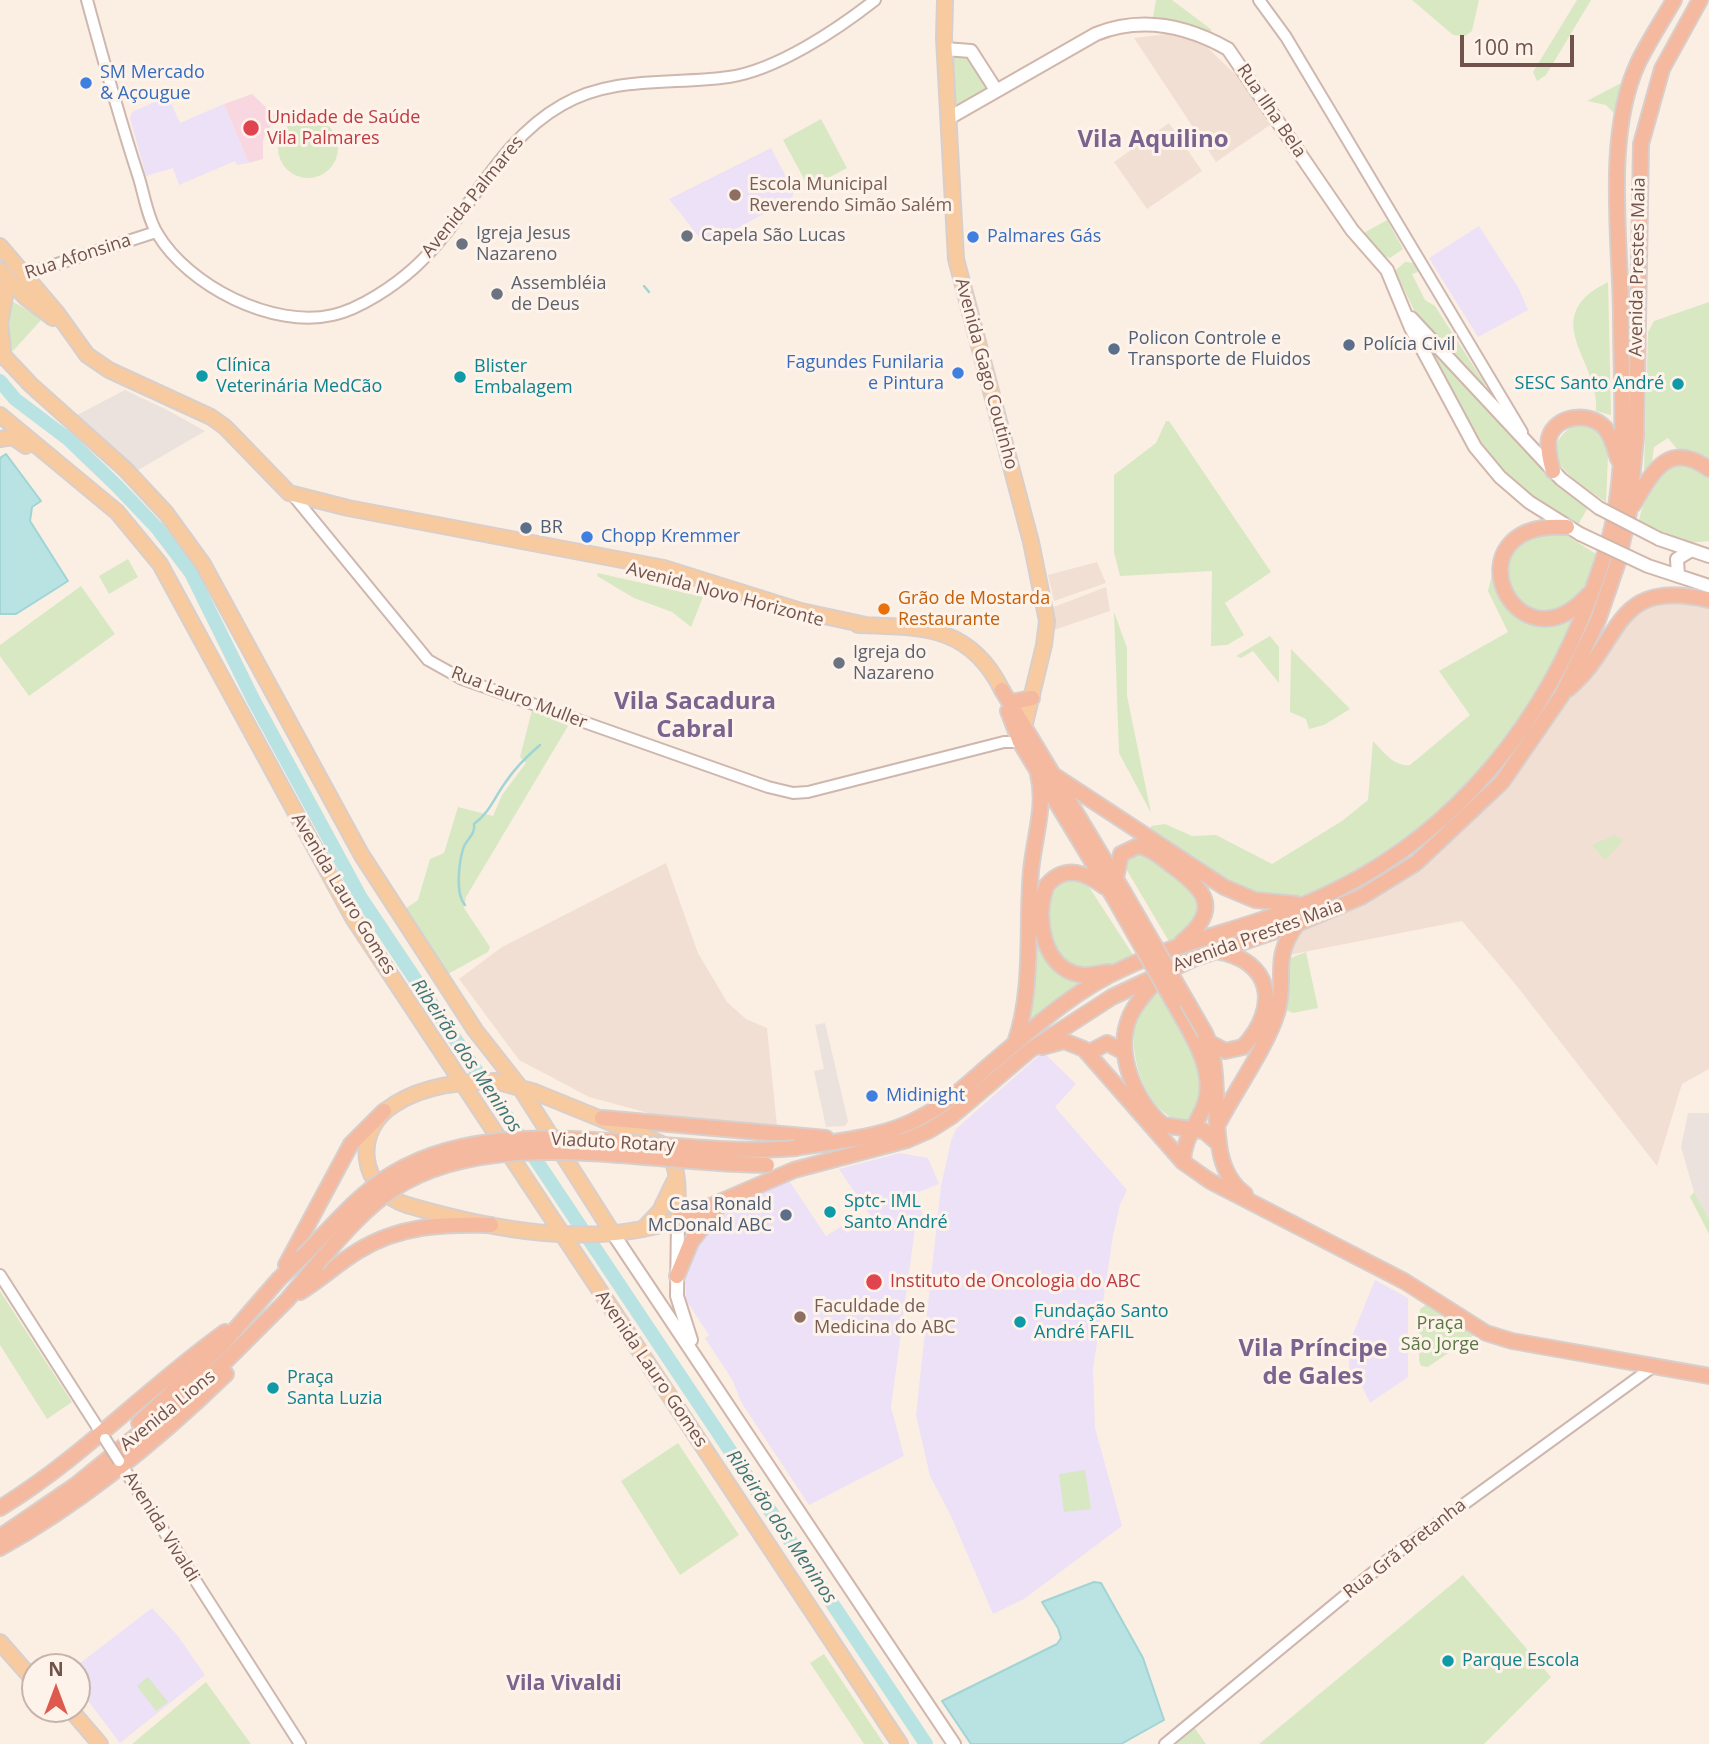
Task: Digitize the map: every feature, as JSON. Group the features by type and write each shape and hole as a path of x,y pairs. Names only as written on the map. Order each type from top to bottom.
{"highway":[{"name":"Avenida Prestes Maia","path":"845,1140 898,1127 921,1118 963,1088 1059,1008 1119,970 1179,945 1305,904 1351,883 1397,854 1443,818 1483,778 1530,719 1573,640 1612,530 1621,466 1618,176 1621,131 1637,65 1674,0"},
{"name":"Avenida Prestes Maia","path":"829,1160 907,1140 930,1130 951,1116 1030,1050 1086,1011 1166,970 1297,925 1361,897 1416,863 1502,782 1562,695 1598,620 1618,562 1629,512 1635,459 1640,317 1641,144 1662,69 1700,0"},
{"path":"1553,471 1550,435 1560,422 1577,418 1590,419 1605,429 1621,466"},
{"path":"1629,512 1649,478 1666,461 1684,457 1709,469"},
{"path":"1574,531 1539,527 1518,536 1503,556 1499,575 1502,589 1523,614 1545,619 1571,612 1592,590"},
{"path":"1562,695 1585,675 1612,629 1632,607 1662,597 1709,600"},
{"name":"Avenida Novo Horizonte","path":"1002,690 1055,776 1115,889"},
{"name":"Avenida Novo Horizonte","path":"1002,690 1020,742 1038,774 1115,889"},
{"path":"1011,702 1032,698"},
{"path":"1014,1044 1025,1004 1032,869 1042,801 1038,774"},
{"path":"1055,776 1234,892 1264,902 1305,904"},
{"path":"1115,889 1121,854 1138,846 1150,849 1198,884 1205,899 1204,912 1199,926 1179,945"},
{"path":"1119,970 1086,975 1072,972 1054,958 1041,925 1044,892 1052,880 1061,875 1085,873 1115,889 1203,1038 1216,1069 1221,1159 1234,1186 1263,1207"},
{"path":"1218,1124 1277,1013 1280,959 1286,940 1297,925"},
{"path":"1203,1038 1226,1051 1243,1047 1261,1017 1266,1000 1264,981 1254,966 1238,956 1215,951"},
{"path":"1166,970 1132,1013 1124,1052 1135,1088 1158,1121 1169,1128 1192,1129 1209,1134 1219,1144"},
{"path":"1189,1166 1185,1146 1206,1102 1208,1083 1203,1038"},
{"path":"1030,1050 1064,1041 1088,1053 1189,1166 1219,1187 1263,1207 1404,1282 1417,1285 1494,1329 1661,1363 1709,1376"},
{"path":"1088,1053 1107,1043 1124,1052"},
{"path":"279,1279 351,1144 384,1111"},
{"path":"602,1118 845,1140"},
{"name":"Viaduto Rotary","path":"302,1257 355,1202 381,1181 424,1158 477,1142 548,1140 746,1150 795,1148 845,1140"},
{"name":"Viaduto Rotary","path":"317,1264 379,1199 420,1175 463,1159 514,1152 767,1165 829,1160"},
{"path":"1189,1166 1208,1167 1221,1159"},
{"path":"678,1220 794,1170 829,1160"},
{"path":"677,1276 691,1242 725,1198"},
{"path":"287,1300 356,1252 392,1234 432,1225 491,1225"},
{"name":"Avenida Lions","path":"0,1525 51,1492 122,1437 192,1375 302,1257"},
{"name":"Avenida Lions","path":"0,1537 108,1460 218,1370 287,1300 317,1264"},
{"path":"0,1508 104,1436 188,1359 246,1317"},
{"path":"0,1548 86,1495 228,1372 259,1327"},
{"path":"1661,1363 1709,1367"}],"main road":[{"name":"Avenida Gago Coutinho","path":"944,0 956,259 1031,542 1046,615 1044,645 1020,742"},
{"name":"Rua Ilha Bela","path":"949,118 1096,34 1115,28 1177,27 1213,41 1228,49 1244,69 1352,230 1387,270 1407,312"},
{"path":"945,49 971,51 996,90"},
{"name":"Rua Lauro Muller","path":"0,246 57,313 80,347"},
{"name":"Rua Afonsina","path":"2,276 20,271"},
{"name":"Rua Lauro Muller","path":"2,276 50,315 80,347 109,370 211,417 237,439 276,483 290,494"},
{"name":"Avenida Lauro Gomes","path":"2,276 2,355 125,469 166,513 203,564 361,854 475,1030 498,1056 544,1123 612,1232 954,1744"},
{"path":"1407,312 1553,471 1586,501 1659,539 1709,556"},
{"path":"1407,312 1411,328 1447,399 1486,462 1529,502 1574,531 1648,566 1709,585"},
{"name":"Avenida Lauro Gomes","path":"0,415 117,512 160,564 337,891 900,1744"},
{"name":"Avenida Lauro Gomes","path":"0,439 13,437 100,508 153,568 330,896 461,1082"},
{"name":"Avenida Novo Horizonte","path":"290,494 504,538 523,547 658,574 807,621 951,635 978,653 1002,690"},
{"path":"1678,576 1677,559 1690,551"},
{"path":"496,1081 500,1071 498,1056"},
{"path":"496,1081 519,1086 660,1143 673,1157 678,1220 612,1232 561,1234 491,1225 402,1203 378,1188 369,1174 366,1151 370,1135 384,1111 418,1093 461,1082 496,1081"},
{"path":"544,1123 547,1108 561,1102"},
{"path":"645,1227 660,1211 676,1175"},
{"name":"Avenida Lauro Gomes","path":"678,1220 678,1306 690,1338 719,1392"},
{"name":"Avenida Lauro Gomes","path":"561,1234 891,1744"},
{"path":"676,1328 690,1338"},
{"path":"0,1629 21,1653"},
{"path":"0,1642 21,1666"},
{"path":"70,1723 88,1744"},
{"path":"82,1723 100,1744"}],"street":[{"name":"Avenida Palmares","path":"87,0 117,111 156,232 194,274 231,298 282,314 335,315 381,291 413,269 438,242 506,150 537,122 572,99 602,89 745,74 816,40 875,0"},
{"path":"1259,0 1292,47 1529,443"},
{"name":"Rua Afonsina","path":"20,271 156,232"},
{"name":"Rua Lauro Muller","path":"290,494 428,660 462,678 781,791 808,792 1004,742 1020,742"},
{"path":"1690,551 1709,546"},
{"name":"Avenida Vivaldi","path":"0,1275 300,1744"},
{"name":"Rua Grã Bretanha","path":"1165,1744 1415,1538 1661,1363"}],"shaded area":[{"path":"1175,33 1207,47 1240,79 1270,125 1216,162 1134,38"},
{"name":"Unidade de Saúde Vila Palmares","path":"252,94 276,117 263,139 263,159 249,163 224,104"},
{"path":"168,96 180,123 224,104 249,163 237,165 235,161 179,185 173,168 146,176 130,118 132,112"},
{"path":"1169,123 1202,171 1147,209 1114,162"},
{"name":"Escola Municipal Reverendo Simão Salém","path":"771,148 794,192 792,198 711,243 703,242 669,199"},
{"path":"1479,226 1518,287 1528,310 1478,337 1429,258"},
{"path":"125,390 205,431 135,472 77,415"},
{"path":"1097,562 1106,583 1054,601 1048,575"},
{"path":"1106,587 1110,611 1054,630 1051,608"},
{"path":"1677,601 1709,606 1709,1069 1682,1084 1657,1166 1516,985 1462,921 1289,955 1296,936 1304,928 1367,899 1472,818 1630,616 1655,603"},
{"path":"666,863 698,953 727,1002 746,1019 767,1028 777,1126 663,1117 589,1097 519,1060 459,979 502,947"},
{"path":"825,1023 848,1121 845,1126 826,1127 814,1071 824,1069 815,1025"},
{"path":"1043,1052 1076,1084 1055,1107 1127,1190 1120,1205 1113,1235 1093,1369 1095,1428 1122,1526 1024,1599 993,1614 951,1516 930,1476 916,1415 941,1186 951,1141 956,1129"},
{"path":"1688,1113 1709,1113 1709,1219 1694,1192 1681,1147"},
{"name":"Faculdade de Medicina do ABC","path":"900,1153 928,1158 939,1184 916,1193 923,1216 915,1228 891,1407 904,1456 809,1505 741,1402 733,1381 705,1338 709,1335 686,1300 686,1273 695,1247 719,1215 755,1192 788,1179 826,1236 842,1226 847,1233 871,1217 839,1169"},
{"path":"1375,1280 1408,1298 1408,1377 1370,1403 1355,1371 1349,1372 1349,1344"},
{"path":"152,1608 178,1636 205,1675 120,1743 91,1705 91,1655"}],"green space":[{"path":"1156,0 1172,0 1212,30 1207,32 1177,22 1156,20 1153,17"},
{"path":"1412,0 1479,0 1472,31 1465,36 1453,35"},
{"path":"1577,0 1591,0 1546,75 1537,81 1533,72"},
{"path":"951,55 969,55 989,90 961,105 954,104"},
{"path":"1623,82 1615,114 1606,105 1587,101"},
{"path":"302,118 314,118 330,126 336,136 336,160 330,170 314,178 302,178 286,170 278,154 278,142 286,126"},
{"path":"821,119 847,168 809,188 783,140"},
{"path":"1387,220 1403,249 1390,258 1383,256 1362,234"},
{"path":"1405,262 1414,263 1418,272 1412,274 1425,300 1435,306 1485,384 1483,387 1416,314 1395,271"},
{"path":"1608,282 1611,415 1596,411 1595,393 1576,342 1573,326 1576,310 1587,296"},
{"path":"12,301 42,319 13,351 5,325"},
{"name":"SESC Santo André","path":"1709,302 1709,460 1692,450 1677,449 1668,438 1654,447 1652,462 1644,471 1648,332 1654,321"},
{"path":"1435,352 1549,474 1587,509 1578,525 1528,494 1490,454 1459,406 1433,354"},
{"path":"1166,421 1169,421 1271,572 1225,603 1244,635 1227,645 1211,646 1212,571 1120,576 1114,552 1114,475 1156,443"},
{"path":"1574,425 1589,425 1602,432 1608,456 1606,502 1572,477 1557,458 1556,447 1561,436"},
{"path":"1678,464 1688,465 1709,477 1709,541 1688,543 1639,521 1656,479"},
{"path":"1553,530 1596,554 1583,587 1567,606 1549,612 1531,609 1517,599 1508,583 1506,566 1515,548 1525,537"},
{"path":"128,559 138,577 109,594 99,576"},
{"path":"598,573 703,597 691,627 672,612 634,598 597,576"},
{"path":"1492,575 1506,608 1529,622 1543,623 1554,620 1580,608 1543,684 1516,725 1455,797 1419,831 1380,861 1340,884 1300,896 1262,896 1218,879 1151,834 1151,826 1165,824 1192,836 1216,835 1272,864 1342,821 1368,800 1373,741 1394,761 1410,765 1470,715 1439,671 1508,632 1488,591"},
{"path":"81,586 115,634 29,696 0,656 0,645"},
{"path":"1114,612 1127,648 1127,696 1151,813 1119,753"},
{"path":"1270,636 1279,647 1279,683 1253,651 1241,658 1236,656"},
{"path":"1291,649 1350,709 1324,725 1309,729 1306,719 1290,712"},
{"path":"532,710 561,720 568,726 466,897 464,908 490,947 488,952 446,975 405,909 418,900 430,859 444,853 458,807 493,816 502,795 526,763 520,757"},
{"path":"1615,835 1623,841 1605,860 1592,845"},
{"path":"1137,851 1146,852 1192,884 1201,910 1188,934 1170,943 1125,867 1129,856"},
{"path":"1082,876 1135,958 1103,968 1086,970 1071,967 1056,952 1047,928 1046,904 1056,884"},
{"path":"1038,938 1088,983 1029,1024 1034,939"},
{"path":"1306,952 1318,1008 1293,1013 1284,1009 1288,959"},
{"path":"1160,990 1202,1065 1204,1084 1194,1116 1184,1122 1171,1117 1152,1099 1144,1086 1135,1058 1134,1030 1137,1018"},
{"path":"1694,1192 1709,1219 1709,1234 1690,1197"},
{"path":"0,1291 72,1402 47,1419 0,1345"},
{"name":"Praça São Jorge","path":"1427,1304 1473,1329 1474,1335 1428,1367 1421,1366 1419,1360 1420,1309"},
{"path":"678,1443 739,1535 680,1575 621,1481"},
{"path":"1085,1470 1091,1509 1064,1512 1059,1474"},
{"name":"Parque Escola","path":"1463,1575 1551,1677 1484,1744 1259,1744"},
{"path":"824,1654 884,1744 864,1744 810,1663"},
{"path":"148,1677 168,1702 156,1711 137,1686"},
{"path":"206,1682 251,1744 132,1744"},
{"path":"1194,1727 1206,1744 1174,1744"}],"water":[{"path":"6,454 41,501 32,507 30,521 68,581 16,614 0,614 0,458"},
{"path":"1094,1582 1101,1583 1143,1658 1164,1720 1121,1744 971,1744 942,1701 1057,1644 1061,1638 1058,1628 1042,1602"}],"waterway":[{"path":"644,286 649,292"},
{"name":"Ribeirão dos Meninos","path":"0,381 15,399 68,439 117,486 157,528 191,573 253,699 361,898 926,1744"},
{"path":"465,905 460,894 459,870 463,849 474,831 474,824 488,810 513,772 540,745"}],"place":[{"name":"SM Mercado & Açougue","path":"86,83"},
{"name":"Unidade de Saúde Vila Palmares","path":"251,128"},
{"name":"Escola Municipal Reverendo Simão Salém","path":"735,195"},
{"name":"Capela São Lucas","path":"687,236"},
{"name":"Palmares Gás","path":"973,237"},
{"name":"Igreja Jesus Nazareno","path":"462,244"},
{"name":"Assembléia de Deus","path":"497,294"},
{"name":"Polícia Civil","path":"1349,345"},
{"name":"Policon Controle e Transporte de Fluidos","path":"1114,349"},
{"name":"Fagundes Funilaria e Pintura","path":"958,373"},
{"name":"Clínica Veterinária MedCão","path":"202,376"},
{"name":"Blister Embalagem","path":"460,377"},
{"name":"SESC Santo André","path":"1678,384"},
{"name":"BR","path":"526,528"},
{"name":"Chopp Kremmer","path":"587,537"},
{"name":"Grão de Mostarda Restaurante","path":"884,609"},
{"name":"Igreja do Nazareno","path":"839,663"},
{"name":"Midinight","path":"872,1096"},
{"name":"Sptc- IML Santo André","path":"830,1212"},
{"name":"Casa Ronald McDonald ABC","path":"786,1215"},
{"name":"Instituto de Oncologia do ABC","path":"874,1282"},
{"name":"Faculdade de Medicina do ABC","path":"800,1317"},
{"name":"Fundação Santo André FAFIL","path":"1020,1322"},
{"name":"Praça Santa Luzia","path":"273,1388"},
{"name":"Parque Escola","path":"1448,1661"}],"district":[{"name":"Vila Aquilino","path":"1153,140"},
{"name":"Vila Sacadura Cabral","path":"695,716"},
{"name":"Vila Príncipe de Gales","path":"1313,1363"},
{"name":"Vila Vivaldi","path":"564,1684"}]}
